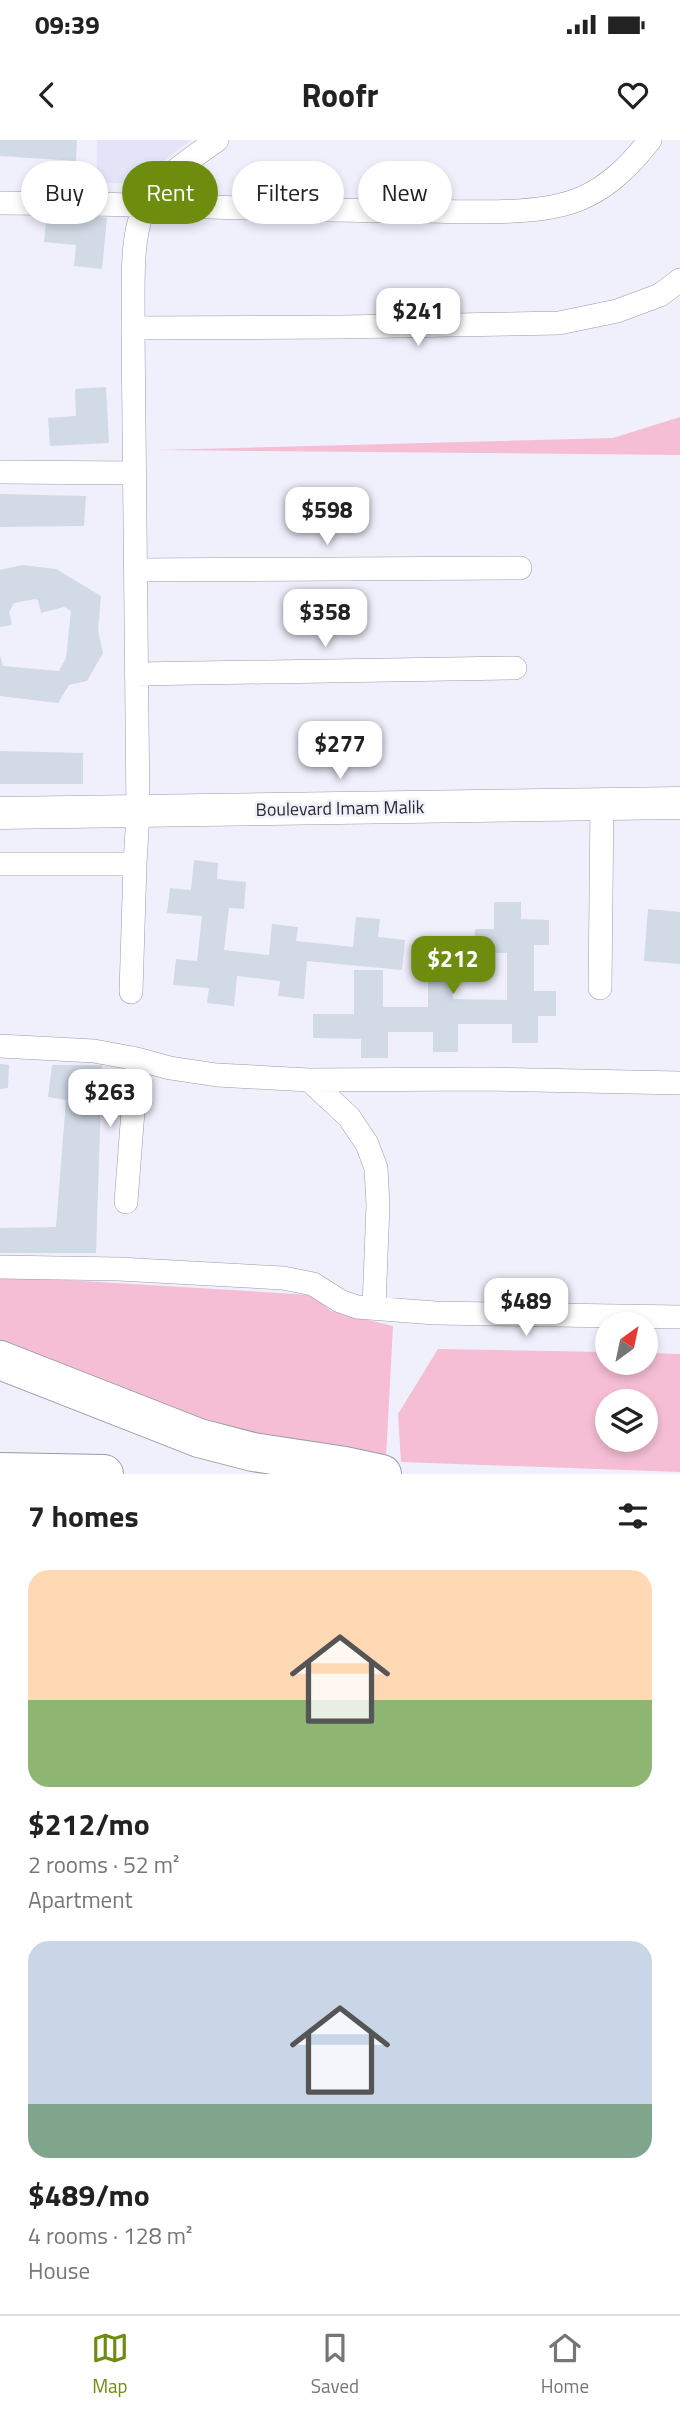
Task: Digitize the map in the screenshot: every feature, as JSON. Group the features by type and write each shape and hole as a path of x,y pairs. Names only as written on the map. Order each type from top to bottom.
{"highway":[{"path":"0,1360 200,1438 253,1452 382,1474"},
{"path":"0,1472 104,1474"}],"street":[{"path":"190,161 216,140"},
{"path":"218,208 494,211 548,208 581,199 606,186 634,160 650,140"},
{"path":"0,204 122,206"},
{"path":"131,992 138,813 133,328 134,267 140,224"},
{"path":"133,328 559,323 617,311 660,295 680,280"},
{"path":"0,472 135,473"},
{"path":"136,570 520,568"},
{"path":"136,674 515,668"},
{"name":"Boulevard Imam Malik","path":"0,813 680,803"},
{"path":"600,988 602,804"},
{"path":"0,864 135,864"},
{"path":"0,1046 94,1051 195,1073 309,1080 486,1079 680,1083"},
{"path":"126,1202 137,1059"},
{"path":"309,1080 349,1117 368,1144 376,1168 378,1205 374,1307"},
{"path":"0,1266 283,1278 313,1284 348,1304 489,1316 680,1317"}],"shaded area":[{"path":"97,140 191,140 164,161 122,161 122,183 108,183 108,161 97,161"},
{"path":"680,417 680,455 157,450 613,438"},
{"path":"0,1276 312,1295 331,1311 393,1326 386,1458 282,1448 0,1364"},
{"path":"438,1349 595,1352 595,1376 658,1376 658,1353 680,1354 680,1472 401,1462 398,1414"}],"building":[{"path":"0,140 77,140 76,161 0,156"},
{"path":"46,224 106,224 102,269 74,266 76,245 44,242"},
{"path":"106,387 109,443 50,446 48,418 76,416 75,389"},
{"path":"0,494 86,496 84,526 0,527"},
{"path":"22,565 56,569 101,596 98,630 103,653 87,681 69,685 58,703 0,696 0,656 3,666 59,671 66,658 71,611 64,607 41,613 38,600 14,603 9,612 12,625 0,627 0,570"},
{"path":"0,751 83,753 83,784 0,784"},
{"path":"194,860 218,863 217,879 246,882 244,909 229,908 224,950 269,955 272,924 298,927 296,941 353,947 356,917 380,919 378,937 405,940 402,970 307,961 304,999 278,996 280,981 237,976 234,1006 207,1003 209,988 173,985 176,959 197,961 202,916 167,913 170,888 191,890"},
{"path":"494,902 521,902 521,919 549,920 549,945 534,945 534,991 556,991 556,1016 538,1016 538,1043 512,1043 512,1024 458,1024 458,1052 433,1052 433,1032 388,1032 388,1058 361,1058 361,1039 313,1038 313,1014 354,1014 354,970 383,970 383,1007 428,1007 428,981 453,982 453,999 507,1000 507,953 475,953 475,929 494,929"},
{"path":"648,909 680,912 680,964 644,961"},
{"path":"0,1064 9,1065 8,1088 0,1089"},
{"path":"52,1065 102,1065 96,1253 0,1253 0,1228 56,1227 66,1100 48,1097"}]}
